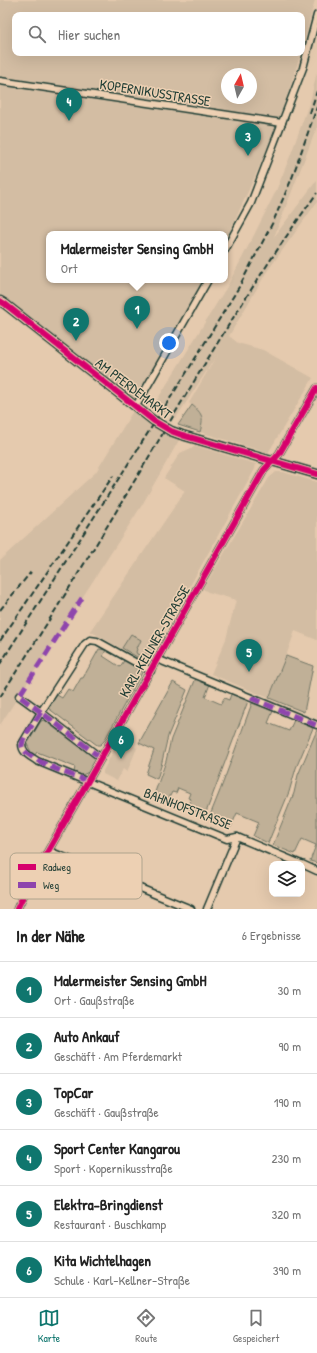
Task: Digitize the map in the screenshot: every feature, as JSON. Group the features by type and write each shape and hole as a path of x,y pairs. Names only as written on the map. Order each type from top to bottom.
{"street":[{"path":"228,245 251,203 303,68 317,15"},
{"name":"KOPERNIKUSSTRASSE","path":"0,81 282,123"},
{"path":"136,406 206,283"},
{"name":"AM PFERDEMARKT","path":"0,301 154,420 171,431 271,462 317,474"},
{"name":"KARL-KELLNER-STRASSE","path":"49,851 264,470 279,454 317,388"},
{"path":"41,712 85,644 90,640 97,641 151,671"},
{"path":"157,659 317,725"},
{"path":"19,696 101,758"},
{"name":"BAHNHOFSTRASSE","path":"41,712 24,738 22,744 22,749 26,754 37,761 227,839 237,838 294,861"},
{"path":"207,909 237,838"},
{"path":"49,851 54,853"},
{"name":"BAHNHOFSTRASSE","path":"305,865 317,871"},
{"path":"142,889 191,909"},
{"name":"KARL-KELLNER-STRASSE","path":"17,909 22,899"}],"shaded area":[{"path":"0,0 315,0 305,38 305,12 12,12 12,56 300,56 276,130 228,235 228,231 46,231 46,283 202,283 136,406 0,301"},
{"path":"317,72 317,127 274,237 317,180 317,202 266,273 229,336 238,343 263,350 313,378 268,453 200,432 203,421 200,413 189,403 217,355 176,418 154,405 228,285 276,191 311,98"},
{"path":"192,405 202,417 200,432 178,425"},
{"path":"136,406 182,435 142,505 0,725 0,560 96,472"},
{"path":"196,446 256,464 255,469 147,663 90,631 185,491 164,478 180,453"},
{"path":"276,472 283,472 317,482 317,640 295,631 269,698 211,674 226,639 236,600 208,592 203,589 269,478"},
{"path":"131,634 141,640 136,648 137,654 144,656 149,647 154,650 147,663 122,648"},
{"path":"99,649 106,650 103,656 120,667 125,659 144,669 104,741 100,745 97,745 48,708 57,695 62,698 68,689 73,692 81,678 83,678"},
{"path":"286,656 313,666 304,712 269,698"},
{"path":"196,678 210,684 205,697 221,704 224,698 229,700 231,694 248,701 205,815 188,809 191,799 188,798 190,793 178,788 176,793 172,792 168,800 154,795 166,761 171,739"},
{"path":"173,682 187,690 168,736 157,779 146,774 154,750 139,743"},
{"path":"252,703 273,711 268,723 289,731 294,720 313,728 296,768 289,792 268,843 253,836 259,822 237,813 231,827 209,818"},
{"path":"44,720 50,722 49,724 96,759 89,772 82,775 74,772 75,767 37,752 35,755 31,752 27,744 41,721"},
{"path":"317,730 317,863 310,861 316,845 302,839 295,854 273,845 294,793 298,775"},
{"path":"120,738 137,748 127,772 123,769 117,781 103,774 103,771"}],"railway":[{"path":"310,113 317,91"},
{"path":"0,664 185,375 239,287 273,222 292,178 317,107"},
{"path":"0,697 92,551 257,280 317,193"},
{"path":"0,641 113,476"},
{"path":"0,610 31,572"}],"marked path":[{"path":"41,712 19,696 82,598"},
{"path":"251,698 316,725"},
{"path":"88,781 50,766 30,756 24,750 22,745 27,733 41,712 101,758"}],"cycle path":[{"path":"0,301 154,421 171,431 317,474"},
{"path":"47,853 264,470 279,454 317,388"},
{"path":"17,909 22,899"}],"place":[{"name":"Sport Center Kangarou","path":"69,121"},
{"name":"TopCar","path":"248,156"},
{"name":"Malermeister Sensing GmbH","path":"137,329"},
{"name":"Auto Ankauf","path":"76,341"},
{"name":"Elektra-Bringdienst","path":"249,672"},
{"name":"Kita Wichtelhagen","path":"121,759"}]}
